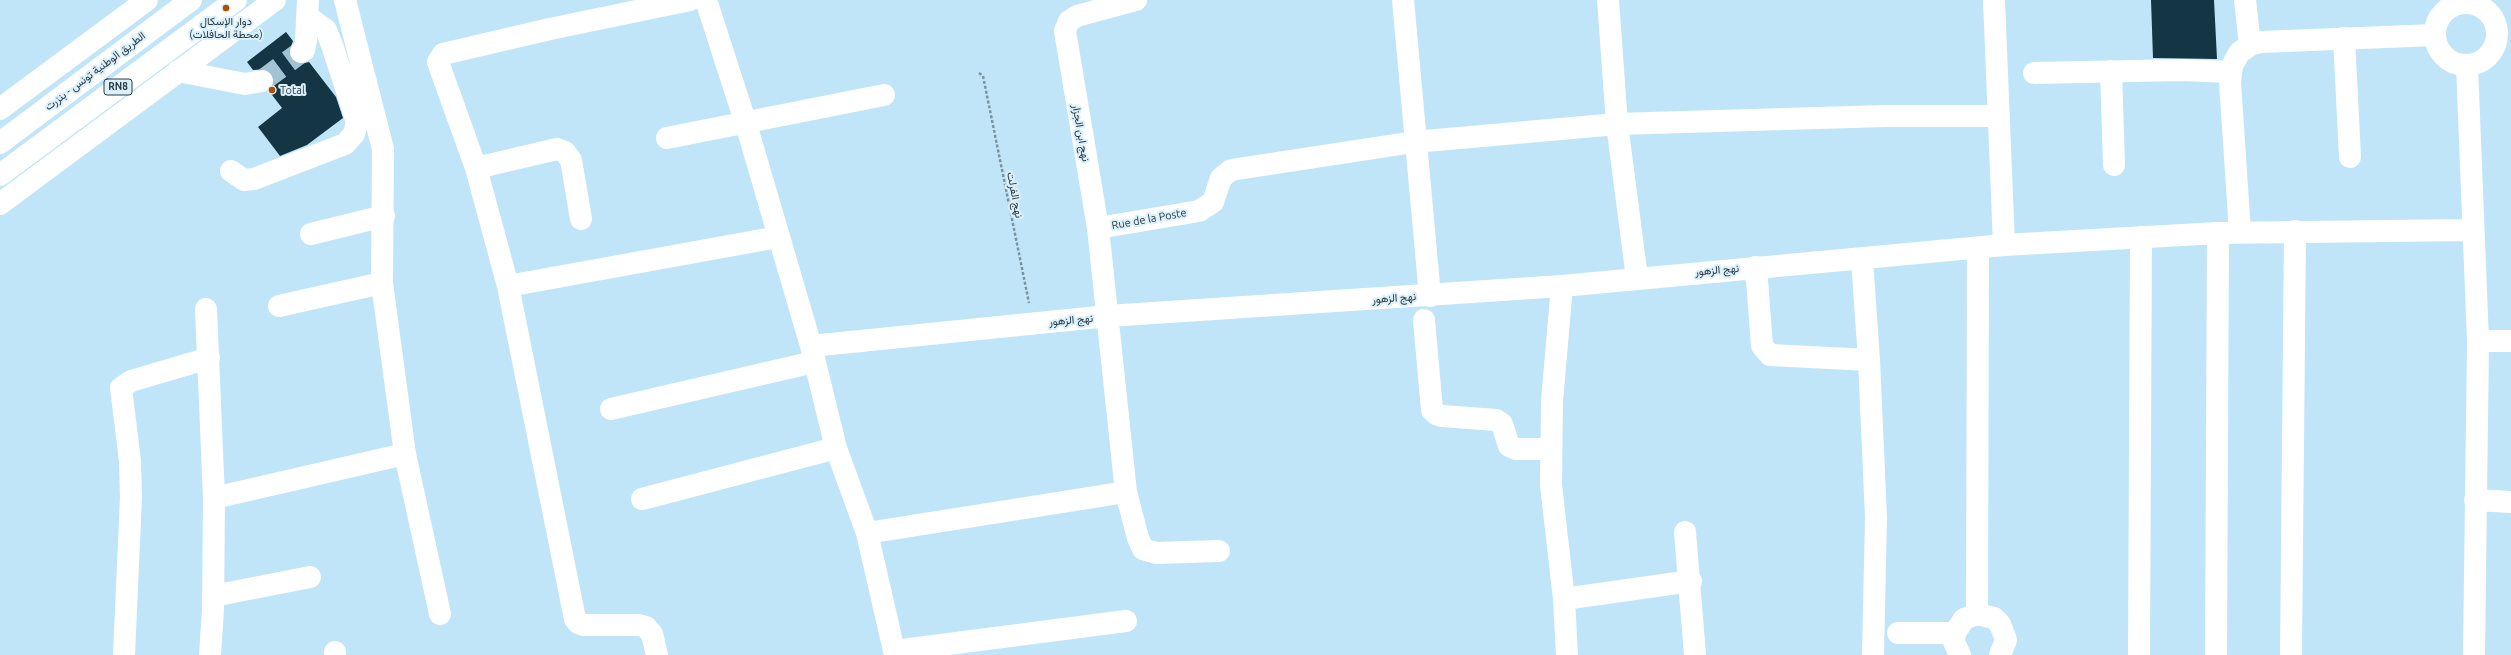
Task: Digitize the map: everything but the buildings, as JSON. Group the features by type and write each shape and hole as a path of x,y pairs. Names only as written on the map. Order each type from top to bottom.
{"main road":[{"path":"0,109 147,0"},
{"name":"الطريق الوطنية تونس - بنزرت","path":"0,143 191,0"},
{"name":"RN8","path":"0,174 236,0"},
{"path":"0,204 275,0"},
{"path":"345,0 383,149 384,216 382,283 405,454 440,614"},
{"path":"657,655 652,634 646,627 639,625 584,625 578,623 575,619 508,286 476,168 438,62 443,54 550,29 690,0"},
{"path":"706,0 746,124 812,354 836,448 867,533 895,653 1126,621"},
{"name":"نهج ابن الجزار","path":"1136,0 1077,16 1069,21 1066,31 1098,228 1126,492 1138,538 1143,549 1156,553 1219,551"},
{"path":"1402,0 1411,82 1414,142 1430,296"},
{"path":"1608,0 1617,124 1637,278"},
{"path":"1994,0 2004,245"},
{"path":"2245,0 2250,45"},
{"path":"2466,2 2478,5 2488,12 2504,35 2488,56 2478,62 2466,65 2455,63 2444,56 2438,46 2435,35 2438,23 2444,12 2454,6 2466,2"},
{"path":"301,52 304,50 306,40 308,9"},
{"path":"231,171 244,180 254,179 345,144 354,134 357,122 332,45 326,30 308,9"},
{"path":"2240,232 2230,82 2239,53 2250,45 2261,42 2435,35"},
{"path":"2344,38 2350,157"},
{"path":"2466,65 2478,341 2474,655"},
{"path":"2034,73 2182,70 2232,72"},
{"path":"178,71 245,84 262,81"},
{"path":"2111,71 2114,166"},
{"path":"667,138 746,124 884,95"},
{"path":"1414,142 1617,124 1885,116 1998,116"},
{"name":"Rue de la Poste","path":"1098,228 1199,211 1213,202 1221,178 1230,170 1414,142"},
{"path":"476,168 557,149 565,152 571,160 581,219"},
{"path":"311,234 384,216"},
{"name":"نهج الزهور","path":"611,409 812,354 1033,323 1108,316 1430,296 1562,286 1756,267 1978,249 2004,245 2240,232 2472,230"},
{"path":"2291,655 2295,231"},
{"path":"2216,655 2218,233"},
{"path":"508,286 778,237"},
{"path":"2139,655 2141,238"},
{"path":"1977,614 1978,249"},
{"path":"1862,259 1869,360 1876,517 1874,655"},
{"path":"1756,267 1762,346 1770,355 1869,360"},
{"path":"279,306 382,283"},
{"path":"1562,286 1551,449 1551,485 1564,599 1567,655"},
{"path":"206,309 214,498 213,596 210,655"},
{"path":"1424,320 1432,410 1436,414 1442,416 1496,420 1502,424 1509,446 1516,449 1551,449"},
{"path":"2478,341 2511,341"},
{"path":"124,655 131,497 130,461 122,388 131,381 209,358"},
{"path":"642,499 836,448"},
{"path":"214,498 405,454"},
{"path":"867,533 1126,492"},
{"path":"2475,500 2511,502"},
{"path":"1685,532 1691,581 1695,655"},
{"path":"213,596 310,577"},
{"path":"1564,599 1691,581"},
{"path":"1960,655 1954,642 1955,633 1964,620 1977,614 1990,616 2000,624 2006,640 2000,655"},
{"path":"1898,634 1955,633"}],"path":[{"name":"نهج الفرلت","path":"979,73 983,76 1033,323"}],"tunnel":[{"path":"262,81 301,52"}],"place":[{"name":"دوار الإسكال (محطة الحافلات)","path":"226,8"},
{"name":"Total","path":"272,90"}]}
